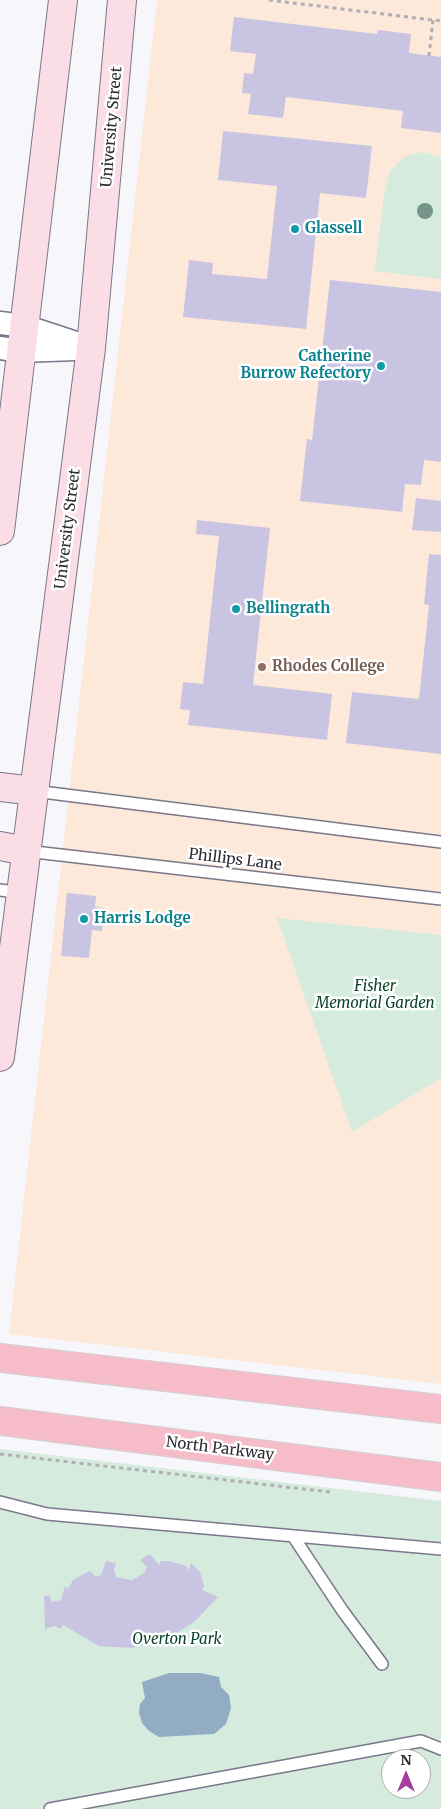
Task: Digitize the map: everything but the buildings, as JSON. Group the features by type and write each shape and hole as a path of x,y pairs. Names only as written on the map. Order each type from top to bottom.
{"main road":[{"path":"0,531 11,337 63,0"},
{"name":"University Street","path":"0,1057 13,848 34,791 91,348 122,0"},
{"path":"0,787 34,791"},
{"path":"0,1358 441,1409"},
{"name":"North Parkway","path":"0,1421 441,1477"}],"street":[{"path":"11,337 91,348"}],"lane":[{"path":"34,791 441,842"},
{"name":"Phillips Lane","path":"13,848 441,899"},
{"path":"0,1502 46,1514 441,1549"},
{"path":"293,1536 342,1610 382,1664"},
{"path":"50,1809 421,1741 441,1748"}],"path":[{"path":"269,0 441,21"},
{"path":"429,56 433,20"},
{"path":"0,1454 333,1492"}],"shaded area":[{"name":"Rhodes College","path":"157,0 441,0 441,1384 9,1334"}],"green space":[{"path":"421,152 441,157 441,279 375,271 384,195 390,171 404,157"},
{"name":"Fisher Memorial Garden","path":"277,918 441,935 441,1078 352,1132"},
{"name":"Overton Park","path":"0,1449 441,1501 441,1809 0,1809"}],"water":[{"path":"169,1673 200,1673 219,1677 221,1687 229,1695 231,1708 226,1724 214,1734 159,1737 149,1731 142,1723 139,1713 140,1704 145,1698 142,1682"}],"place":[{"name":"Glassell","path":"295,229"},
{"name":"Catherine Burrow Refectory","path":"381,366"},
{"name":"Bellingrath","path":"236,609"},
{"name":"Rhodes College","path":"262,667"},
{"name":"Harris Lodge","path":"84,919"}]}
